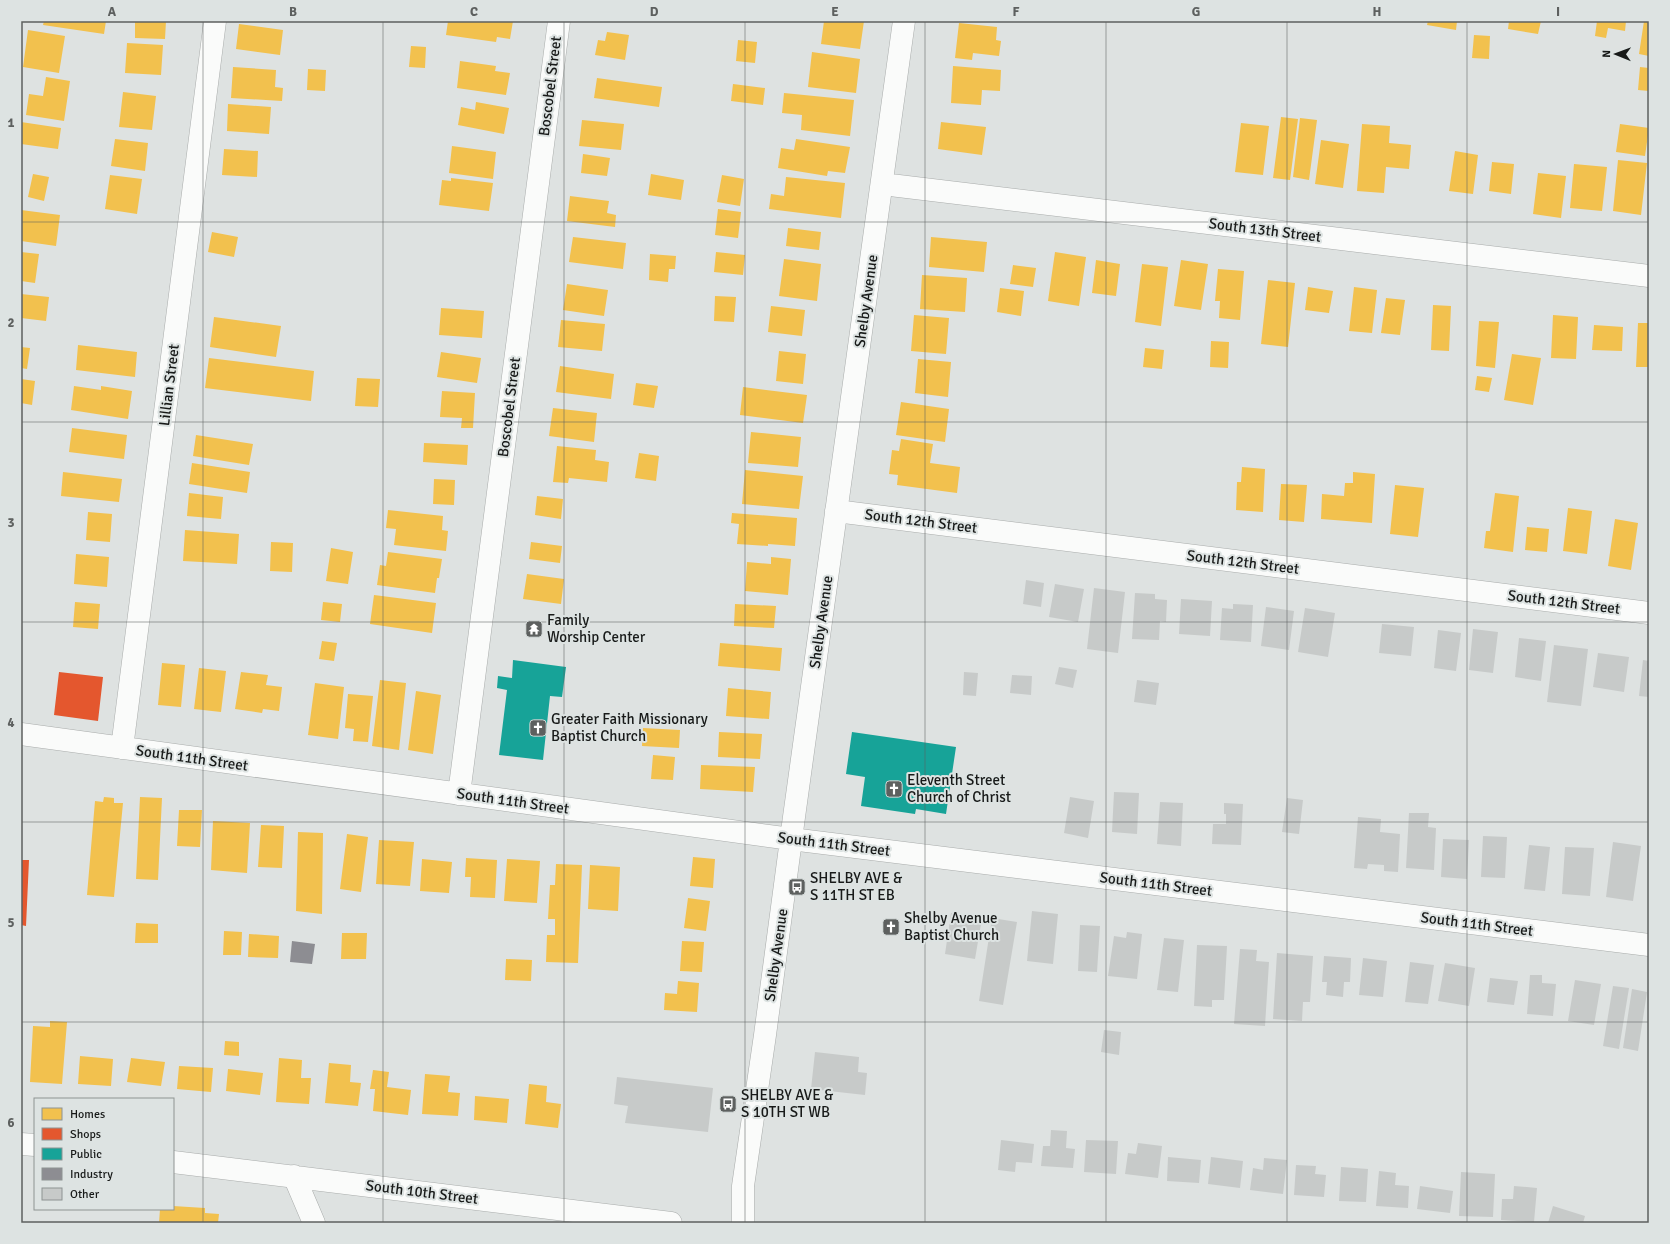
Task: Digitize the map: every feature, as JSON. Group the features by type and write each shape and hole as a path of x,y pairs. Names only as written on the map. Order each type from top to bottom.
{"street":[{"name":"Lillian Street","path":"122,748 215,21"},
{"name":"Boscobel Street","path":"459,794 558,21"},
{"name":"Shelby Avenue","path":"743,1223 743,1186 904,21"},
{"name":"South 13th Street","path":"882,184 1649,276"},
{"name":"South 12th Street","path":"836,511 1649,613"},
{"name":"South 11th Street","path":"21,734 791,839 1649,945"},
{"path":"21,1144 34,1145"},
{"name":"South 10th Street","path":"174,1162 671,1223"},
{"path":"294,1176 314,1223"}],"building: Homes":[{"path":"44,21 106,21 104,34 43,25"},
{"path":"135,21 166,21 165,39 135,38"},
{"path":"448,21 513,21 510,39 497,37 496,42 446,35"},
{"path":"824,21 864,21 860,49 821,44"},
{"path":"1428,21 1457,21 1456,30 1427,25"},
{"path":"1509,21 1541,21 1538,34 1508,29"},
{"path":"1597,21 1626,21 1625,31 1608,28 1606,38 1595,36"},
{"path":"1644,21 1649,21 1649,56 1639,54"},
{"path":"959,23 997,27 996,40 1001,41 999,56 973,53 972,60 955,58"},
{"path":"239,24 283,30 280,55 236,49"},
{"path":"28,30 65,36 59,73 23,67"},
{"path":"607,32 629,35 625,60 595,55 598,40 605,41"},
{"path":"1474,35 1490,36 1489,59 1472,58"},
{"path":"738,40 757,42 755,63 736,61"},
{"path":"127,43 163,45 161,75 125,73"},
{"path":"411,46 426,47 425,68 409,67"},
{"path":"812,52 860,59 856,93 808,87"},
{"path":"460,61 496,66 495,71 510,73 506,95 457,88"},
{"path":"953,66 1001,70 1000,91 982,90 981,105 951,103"},
{"path":"233,67 276,70 275,87 283,88 282,101 231,98"},
{"path":"1640,67 1649,68 1649,91 1638,90"},
{"path":"308,69 326,70 325,91 307,90"},
{"path":"46,77 70,81 64,121 26,115 29,94 43,96"},
{"path":"597,78 662,87 659,107 594,98"},
{"path":"733,84 765,88 763,105 731,101"},
{"path":"123,92 156,96 152,130 119,127"},
{"path":"784,93 854,100 850,136 801,130 802,115 782,113"},
{"path":"476,102 509,108 504,134 458,125 461,107 475,110"},
{"path":"228,104 271,107 269,134 227,131"},
{"path":"1281,117 1298,119 1290,180 1273,178"},
{"path":"1300,118 1317,120 1309,180 1293,177"},
{"path":"582,120 624,124 621,150 579,146"},
{"path":"21,122 61,128 58,149 21,144"},
{"path":"941,122 986,127 982,155 938,149"},
{"path":"1241,123 1269,126 1263,175 1235,172"},
{"path":"1362,124 1390,126 1389,143 1411,145 1409,169 1386,167 1384,193 1357,191"},
{"path":"1620,124 1649,128 1645,156 1616,152"},
{"path":"115,139 148,143 145,171 111,166"},
{"path":"796,139 850,147 845,173 828,171 827,176 778,168 781,148 794,150"},
{"path":"1321,140 1349,144 1343,188 1315,184"},
{"path":"452,146 496,152 493,179 449,173"},
{"path":"224,149 258,151 257,177 222,175"},
{"path":"1455,151 1478,155 1473,194 1449,191"},
{"path":"583,154 610,158 607,176 581,173"},
{"path":"1618,160 1647,163 1641,215 1613,211"},
{"path":"1492,162 1514,164 1511,194 1489,191"},
{"path":"1574,164 1607,167 1602,211 1570,208"},
{"path":"1538,173 1566,176 1561,218 1533,214"},
{"path":"33,174 49,177 44,201 28,197"},
{"path":"651,174 684,180 681,200 648,195"},
{"path":"110,175 142,179 137,214 105,209"},
{"path":"722,175 744,179 740,206 717,202"},
{"path":"786,177 845,183 841,218 769,209 771,194 784,196"},
{"path":"451,178 493,183 489,211 439,205 442,180 451,181"},
{"path":"570,196 609,201 607,213 616,215 615,227 567,221"},
{"path":"718,209 741,212 738,238 715,235"},
{"path":"21,210 60,215 56,246 21,241"},
{"path":"788,228 821,232 819,250 786,246"},
{"path":"212,232 238,237 234,257 208,252"},
{"path":"573,237 626,243 623,269 569,262"},
{"path":"931,237 987,242 984,272 929,267"},
{"path":"21,252 39,254 35,283 21,281"},
{"path":"716,252 745,255 743,275 714,272"},
{"path":"1055,252 1086,257 1079,306 1048,301"},
{"path":"650,254 676,256 675,269 669,269 668,282 649,280"},
{"path":"784,259 821,264 817,301 779,296"},
{"path":"1096,260 1120,264 1116,296 1092,293"},
{"path":"1181,260 1208,264 1201,310 1174,306"},
{"path":"1142,264 1168,267 1161,326 1135,322"},
{"path":"1013,265 1036,268 1033,287 1010,284"},
{"path":"1218,269 1244,271 1240,320 1219,318 1220,301 1215,301"},
{"path":"922,275 967,278 965,312 920,309"},
{"path":"1268,280 1295,283 1288,347 1261,344"},
{"path":"567,284 608,290 604,316 563,310"},
{"path":"1308,287 1333,291 1329,313 1305,310"},
{"path":"1354,287 1377,290 1372,333 1349,331"},
{"path":"1000,288 1024,291 1021,316 997,312"},
{"path":"21,294 49,297 46,321 21,318"},
{"path":"715,296 736,297 734,322 714,321"},
{"path":"1386,298 1405,300 1400,335 1381,333"},
{"path":"1433,305 1451,306 1449,351 1431,350"},
{"path":"771,306 805,310 802,336 768,332"},
{"path":"441,308 484,311 482,338 439,335"},
{"path":"914,315 949,318 946,354 911,351"},
{"path":"1553,315 1578,317 1576,359 1551,358"},
{"path":"214,317 281,326 276,357 210,347"},
{"path":"561,320 605,324 602,351 558,347"},
{"path":"1479,321 1499,322 1495,368 1476,366"},
{"path":"1638,323 1649,323 1649,367 1636,367"},
{"path":"1594,325 1623,327 1622,351 1592,350"},
{"path":"1211,341 1229,342 1228,368 1210,367"},
{"path":"78,345 137,352 135,377 76,370"},
{"path":"21,347 30,348 27,369 21,368"},
{"path":"1145,348 1164,350 1162,369 1143,367"},
{"path":"779,351 806,354 803,384 776,381"},
{"path":"441,352 481,358 477,383 437,377"},
{"path":"1512,354 1541,358 1533,405 1504,400"},
{"path":"209,358 314,371 311,401 205,388"},
{"path":"918,359 951,362 948,397 915,393"},
{"path":"560,366 614,374 611,399 556,392"},
{"path":"1477,376 1492,378 1489,392 1475,390"},
{"path":"357,378 380,379 378,407 355,406"},
{"path":"21,379 35,381 32,405 21,403"},
{"path":"636,383 658,386 654,408 633,405"},
{"path":"74,386 101,390 101,386 132,391 128,419 71,410"},
{"path":"743,387 807,395 803,423 740,415"},
{"path":"442,391 475,393 473,428 461,428 462,418 440,417"},
{"path":"901,402 949,409 945,442 896,435"},
{"path":"553,408 597,413 594,442 549,436"},
{"path":"72,428 127,435 124,459 69,452"},
{"path":"751,432 801,437 798,467 748,463"},
{"path":"196,435 253,444 249,465 193,456"},
{"path":"901,439 933,444 930,463 960,467 957,493 897,485 898,475 889,474 892,450 899,451"},
{"path":"424,443 468,445 467,465 423,462"},
{"path":"557,446 596,450 595,460 609,462 607,482 569,478 568,483 553,482"},
{"path":"639,453 659,456 656,481 635,478"},
{"path":"192,463 250,472 247,493 189,484"},
{"path":"1242,467 1265,469 1263,512 1236,510 1237,482 1241,482"},
{"path":"745,470 803,476 799,509 742,504"},
{"path":"63,472 122,479 119,502 61,496"},
{"path":"1353,472 1375,474 1372,523 1321,519 1322,494 1344,496 1345,483 1353,483"},
{"path":"434,479 455,480 454,505 433,504"},
{"path":"1281,484 1307,485 1304,522 1279,520"},
{"path":"1395,485 1424,488 1418,537 1390,534"},
{"path":"189,493 223,497 221,519 187,516"},
{"path":"1495,493 1519,496 1513,552 1484,548 1486,531 1490,531"},
{"path":"537,496 563,499 561,519 535,515"},
{"path":"1568,508 1592,511 1587,554 1563,551"},
{"path":"388,510 443,516 442,530 448,531 446,551 394,545 396,529 386,528"},
{"path":"88,512 112,514 110,542 86,540"},
{"path":"732,513 797,518 795,546 737,544 739,524 731,523"},
{"path":"1615,519 1638,523 1631,570 1608,566"},
{"path":"1527,527 1549,529 1547,552 1525,550"},
{"path":"185,530 239,534 237,564 183,561"},
{"path":"271,542 293,543 292,572 270,571"},
{"path":"531,542 562,546 560,563 529,559"},
{"path":"331,548 353,552 348,584 326,581"},
{"path":"388,552 442,559 435,593 377,585 380,565 386,566"},
{"path":"76,554 109,557 107,587 74,584"},
{"path":"771,557 791,559 788,595 745,591 747,562 771,564"},
{"path":"527,574 564,579 561,604 523,599"},
{"path":"374,595 436,603 432,633 370,624"},
{"path":"75,602 100,604 98,629 73,627"},
{"path":"323,602 342,604 340,622 321,620"},
{"path":"735,604 776,606 774,628 734,626"},
{"path":"322,641 337,643 334,661 319,659"},
{"path":"720,643 782,648 780,671 718,666"},
{"path":"162,663 185,665 181,707 158,705"},
{"path":"199,668 226,671 221,712 194,709"},
{"path":"241,672 268,675 266,685 282,687 279,711 263,709 262,713 235,709"},
{"path":"380,680 406,683 399,750 372,746"},
{"path":"315,683 344,687 338,739 308,735"},
{"path":"728,688 771,692 769,719 726,716"},
{"path":"416,691 441,695 433,754 408,750"},
{"path":"348,694 373,696 368,742 353,741 354,729 345,728"},
{"path":"643,728 680,730 679,748 642,746"},
{"path":"719,732 762,734 760,759 718,757"},
{"path":"653,755 675,757 673,780 651,779"},
{"path":"701,765 755,767 753,792 700,789"},
{"path":"104,797 114,798 114,803 123,803 114,897 87,895 95,801 103,802"},
{"path":"140,797 162,798 158,880 136,879"},
{"path":"179,810 202,810 200,847 177,846"},
{"path":"213,821 250,823 247,873 211,870"},
{"path":"261,825 284,826 282,868 258,867"},
{"path":"298,832 323,833 322,914 296,911"},
{"path":"347,834 368,837 361,892 340,889"},
{"path":"379,840 414,842 410,886 376,884"},
{"path":"693,857 715,859 713,888 690,886"},
{"path":"466,858 497,860 495,898 470,897 471,877 465,877"},
{"path":"422,859 452,862 449,893 420,891"},
{"path":"507,859 540,861 537,903 504,901"},
{"path":"556,864 582,865 578,963 546,962 547,935 555,935 555,919 548,919 550,885 555,885"},
{"path":"590,865 620,867 618,911 588,909"},
{"path":"688,898 710,901 706,931 684,928"},
{"path":"136,923 158,924 158,943 135,943"},
{"path":"224,931 242,932 241,955 223,955"},
{"path":"342,933 367,933 366,959 341,959"},
{"path":"249,934 279,936 278,958 248,957"},
{"path":"682,941 704,942 702,972 680,971"},
{"path":"506,959 532,960 531,981 505,980"},
{"path":"678,981 699,983 697,1012 664,1010 665,993 677,994"},
{"path":"50,1021 67,1022 62,1084 30,1082 33,1026 50,1027"},
{"path":"225,1041 239,1042 239,1056 224,1055"},
{"path":"80,1056 113,1059 111,1086 78,1084"},
{"path":"131,1058 165,1062 161,1086 127,1082"},
{"path":"279,1058 302,1060 301,1078 311,1078 309,1104 276,1102"},
{"path":"329,1063 351,1065 350,1082 361,1083 358,1106 325,1103"},
{"path":"179,1066 213,1068 211,1092 177,1089"},
{"path":"228,1069 263,1073 260,1095 226,1091"},
{"path":"373,1070 389,1072 387,1087 411,1090 408,1115 373,1111 375,1089 370,1089"},
{"path":"425,1074 450,1076 448,1092 460,1093 458,1116 422,1114"},
{"path":"529,1084 547,1086 546,1102 561,1104 558,1128 525,1124"},
{"path":"475,1096 509,1099 507,1123 474,1120"},
{"path":"174,1206 205,1208 205,1213 219,1214 218,1223 159,1223 160,1210 174,1210"}],"building: Shops":[{"path":"59,672 103,677 98,721 54,715"},
{"path":"21,860 29,860 26,926 21,925"}],"building: Public":[{"path":"513,660 566,667 562,697 550,696 543,760 499,755 507,690 497,688 498,676 512,678"},
{"path":"852,732 956,747 946,814 916,809 915,814 861,806 865,777 846,774"}],"building: Industry":[{"path":"292,941 315,944 312,964 290,962"}],"building: Other":[{"path":"1026,580 1044,583 1041,607 1023,604"},
{"path":"1055,584 1084,589 1078,622 1049,617"},
{"path":"1094,588 1125,592 1118,653 1087,649"},
{"path":"1135,593 1155,594 1155,599 1167,600 1166,622 1160,621 1159,640 1132,639"},
{"path":"1181,599 1212,601 1210,636 1179,634"},
{"path":"1233,604 1253,605 1251,642 1220,640 1222,608 1233,609"},
{"path":"1266,607 1294,611 1289,650 1261,646"},
{"path":"1305,608 1335,613 1328,657 1298,652"},
{"path":"1382,624 1414,627 1411,656 1379,653"},
{"path":"1473,629 1498,632 1493,673 1469,670"},
{"path":"1438,630 1461,633 1456,671 1434,668"},
{"path":"1519,638 1546,641 1541,681 1515,677"},
{"path":"1554,645 1588,649 1581,706 1547,702"},
{"path":"1598,653 1629,657 1624,692 1593,687"},
{"path":"1643,660 1649,661 1649,697 1639,696"},
{"path":"1059,667 1077,670 1073,688 1055,684"},
{"path":"964,672 978,673 976,696 963,695"},
{"path":"1012,675 1032,676 1031,695 1010,693"},
{"path":"1137,680 1159,683 1156,705 1134,702"},
{"path":"1114,792 1139,793 1137,834 1112,832"},
{"path":"1070,797 1094,801 1088,838 1064,833"},
{"path":"1287,798 1303,800 1299,834 1282,832"},
{"path":"1160,802 1183,803 1181,846 1157,844"},
{"path":"1224,803 1243,804 1241,845 1212,844 1213,824 1226,824"},
{"path":"1409,813 1429,813 1428,827 1436,828 1434,870 1406,868"},
{"path":"1358,817 1381,819 1380,832 1400,834 1398,872 1384,871 1384,865 1368,864 1367,869 1354,868"},
{"path":"1483,836 1507,837 1505,878 1481,877"},
{"path":"1443,839 1469,840 1467,879 1441,877"},
{"path":"1613,842 1641,846 1633,901 1606,897"},
{"path":"1529,845 1550,847 1545,891 1524,889"},
{"path":"1565,847 1594,848 1590,896 1562,894"},
{"path":"1032,911 1058,914 1053,964 1027,961"},
{"path":"951,913 982,918 975,959 945,954"},
{"path":"992,918 1017,922 1003,1005 979,1001"},
{"path":"1080,925 1100,926 1097,972 1078,971"},
{"path":"1127,932 1142,934 1137,979 1108,976 1114,936 1126,938"},
{"path":"1164,938 1184,940 1178,992 1157,990"},
{"path":"1197,945 1227,946 1224,1000 1212,1000 1212,1007 1194,1006"},
{"path":"1240,949 1257,950 1256,961 1269,962 1265,1026 1234,1024"},
{"path":"1277,953 1313,956 1310,1002 1303,1002 1302,1021 1273,1019"},
{"path":"1324,956 1351,958 1350,982 1344,982 1343,997 1326,995 1327,982 1322,982"},
{"path":"1363,958 1387,961 1383,997 1359,995"},
{"path":"1410,962 1434,965 1428,1004 1405,1002"},
{"path":"1445,963 1475,968 1469,1006 1438,1001"},
{"path":"1530,975 1542,975 1542,983 1556,984 1553,1016 1527,1014"},
{"path":"1490,978 1518,981 1514,1005 1487,1002"},
{"path":"1575,980 1601,984 1594,1025 1568,1021"},
{"path":"1613,986 1629,988 1619,1049 1603,1046"},
{"path":"1632,989 1647,992 1638,1051 1623,1048"},
{"path":"1104,1030 1121,1032 1119,1055 1101,1052"},
{"path":"815,1052 859,1057 858,1072 867,1073 865,1095 811,1089"},
{"path":"617,1077 713,1088 708,1132 625,1123 628,1106 614,1104"},
{"path":"1051,1130 1067,1131 1066,1148 1075,1149 1073,1168 1041,1166 1043,1146 1050,1146"},
{"path":"1001,1140 1034,1144 1032,1163 1016,1162 1015,1172 998,1170"},
{"path":"1086,1140 1118,1141 1116,1174 1084,1172"},
{"path":"1138,1143 1162,1146 1158,1178 1125,1174 1128,1153 1136,1154"},
{"path":"1168,1157 1201,1160 1199,1183 1167,1181"},
{"path":"1211,1157 1243,1161 1240,1188 1208,1184"},
{"path":"1264,1158 1287,1160 1283,1194 1250,1190 1253,1168 1263,1170"},
{"path":"1296,1165 1316,1166 1315,1174 1326,1175 1324,1197 1294,1195"},
{"path":"1341,1167 1368,1169 1366,1202 1339,1201"},
{"path":"1379,1171 1396,1173 1395,1185 1409,1186 1408,1208 1376,1206"},
{"path":"1461,1172 1495,1174 1493,1217 1459,1216"},
{"path":"1420,1186 1453,1191 1450,1213 1417,1209"},
{"path":"1514,1186 1537,1188 1534,1222 1501,1220 1502,1199 1513,1199"},
{"path":"1553,1206 1585,1216 1583,1223 1548,1223"}],"place":[{"name":"Family Worship Center","path":"534,629"},
{"name":"Greater Faith Missionary Baptist Church","path":"538,728"},
{"name":"Eleventh Street Church of Christ","path":"894,789"},
{"name":"SHELBY AVE & S 11TH ST EB","path":"797,887"},
{"name":"Shelby Avenue Baptist Church","path":"891,927"},
{"name":"SHELBY AVE & S 10TH ST WB","path":"728,1104"}]}
